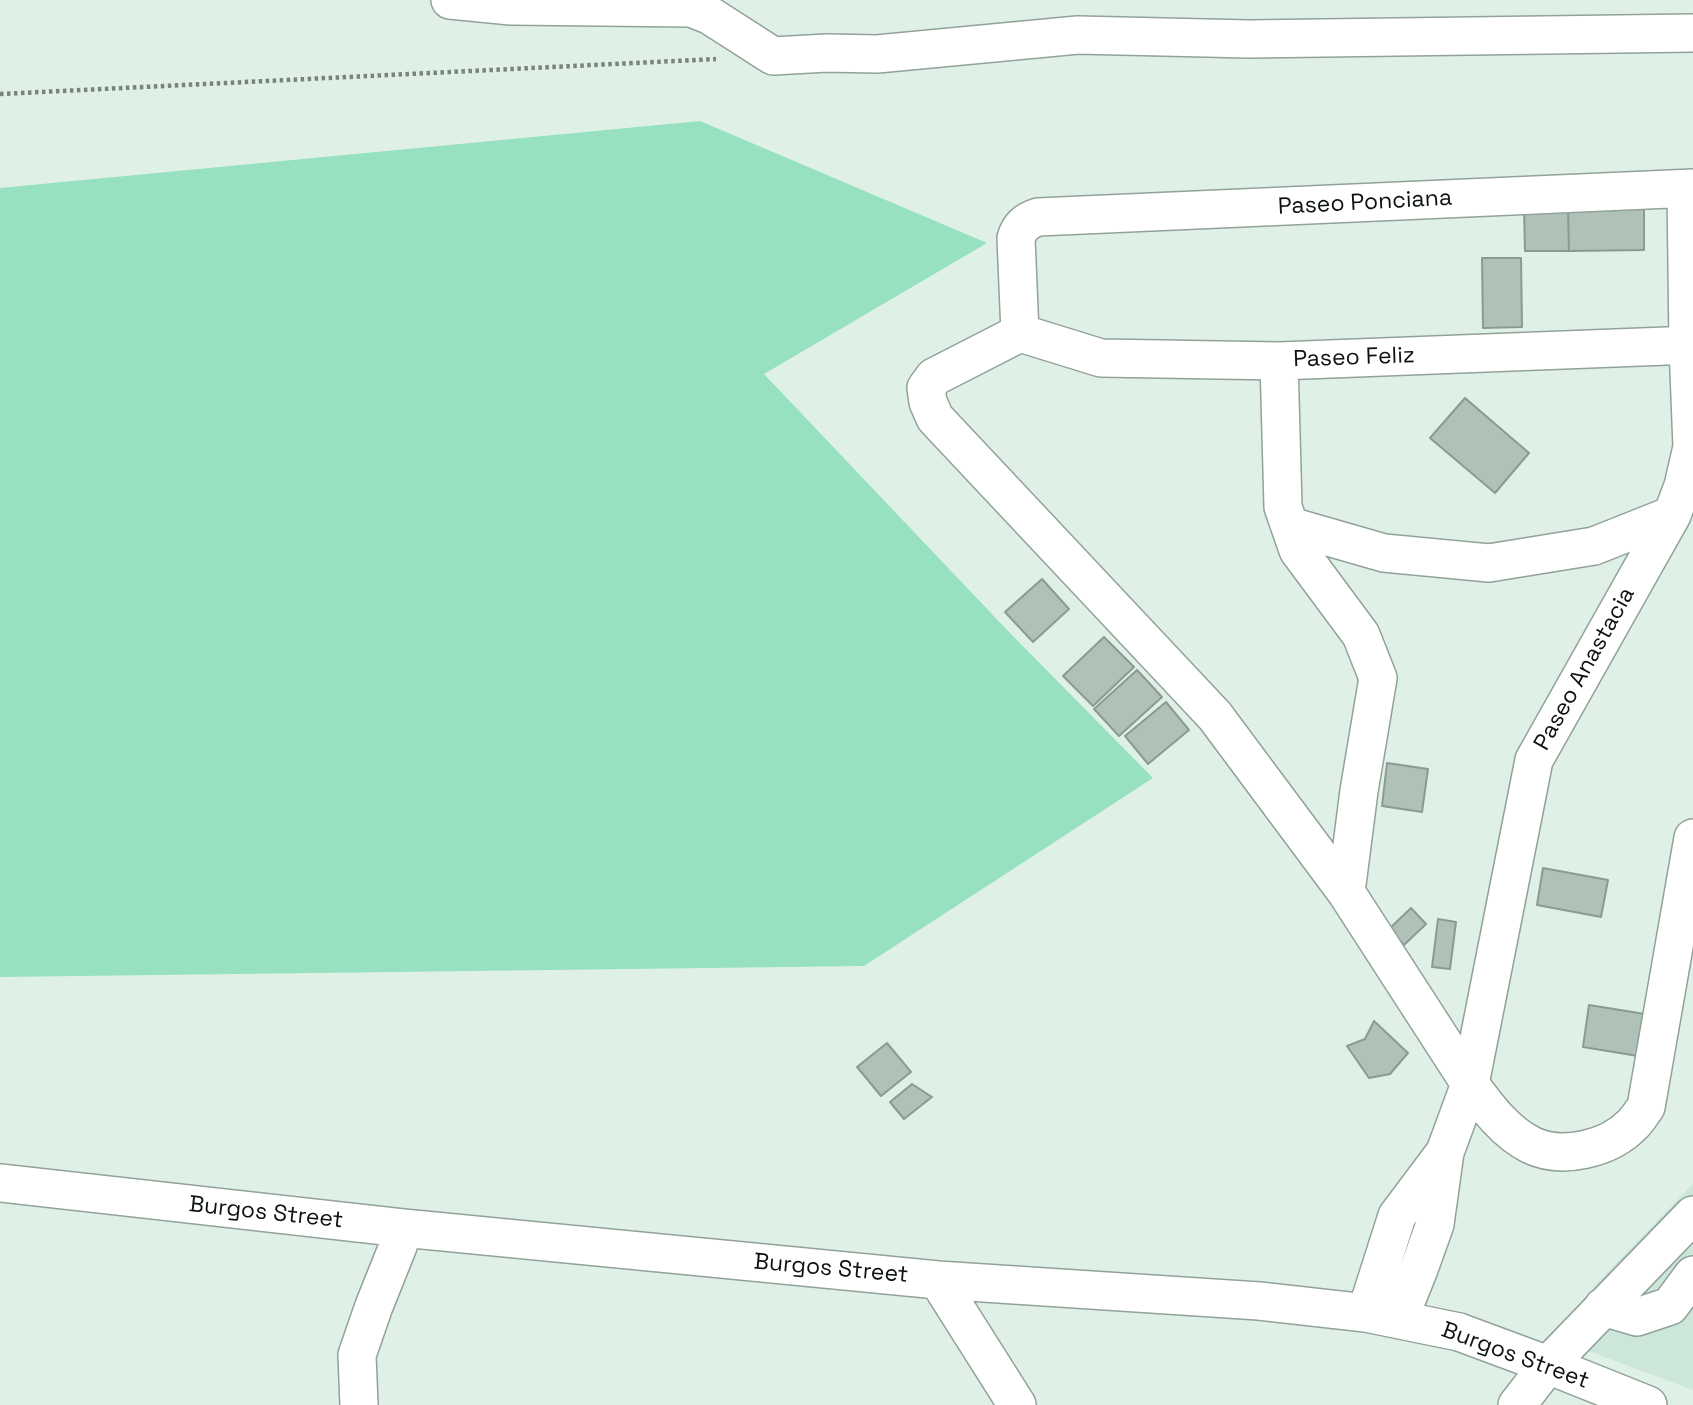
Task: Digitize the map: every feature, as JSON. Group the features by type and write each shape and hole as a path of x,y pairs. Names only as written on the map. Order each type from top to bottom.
{"street":[{"path":"450,0 511,6 691,8 709,15 773,56 877,54 1079,35 1249,39 1693,33"},
{"name":"Paseo Ponciana","path":"1020,333 1016,238 1027,220 1038,217 1689,188"},
{"name":"Paseo Anastacia","path":"1383,1316 1435,1224 1445,1152 1470,1084 1534,760 1672,515 1683,486 1692,447 1689,188"},
{"path":"1020,333 934,377 926,388 928,402 935,418 1215,716 1346,892 1489,1110 1516,1135 1534,1146 1562,1152 1586,1150 1609,1142 1632,1125 1646,1107 1693,838"},
{"name":"Paseo Feliz","path":"1020,333 1101,358 1279,360 1690,345"},
{"path":"1279,360 1283,507 1298,550 1361,635 1378,678 1346,892"},
{"path":"1290,526 1384,553 1489,563 1594,545 1672,515"},
{"name":"Burgos Street","path":"0,1183 403,1228 938,1280 1259,1301 1383,1316 1459,1332 1548,1365 1595,1395 1648,1405"},
{"path":"1517,1405 1548,1365 1693,1215"},
{"path":"359,1405 357,1355 403,1228"},
{"path":"1603,1307 1637,1317 1670,1306 1693,1275"},
{"path":"938,1280 1017,1405"}],"path":[{"path":"0,94 718,59"}],"shaded area":[{"path":"1693,1184 1693,1390 1551,1337 1600,1280"}],"green space":[{"path":"700,121 987,243 764,374 1008,631 1153,778 864,966 0,977 0,188"}],"building":[{"path":"1644,206 1644,250 1569,251 1568,208"},
{"path":"1524,208 1568,208 1569,251 1525,251"},
{"path":"1482,258 1521,258 1522,327 1483,328"},
{"path":"1465,398 1529,453 1495,493 1430,438"},
{"path":"1042,579 1069,609 1033,642 1005,612"},
{"path":"1104,637 1134,667 1093,706 1063,676"},
{"path":"1137,670 1162,697 1119,736 1094,709"},
{"path":"1166,702 1189,730 1148,764 1125,736"},
{"path":"1387,763 1428,769 1422,812 1382,806"},
{"path":"1543,868 1608,880 1601,917 1537,905"},
{"path":"1411,908 1426,924 1404,945 1389,929"},
{"path":"1438,919 1456,922 1450,969 1432,967"},
{"path":"1589,1005 1645,1014 1638,1056 1583,1047"},
{"path":"1374,1021 1408,1053 1390,1074 1369,1078 1347,1046 1365,1039"},
{"path":"887,1043 911,1072 881,1096 857,1067"},
{"path":"912,1084 932,1097 904,1119 890,1102"}]}
